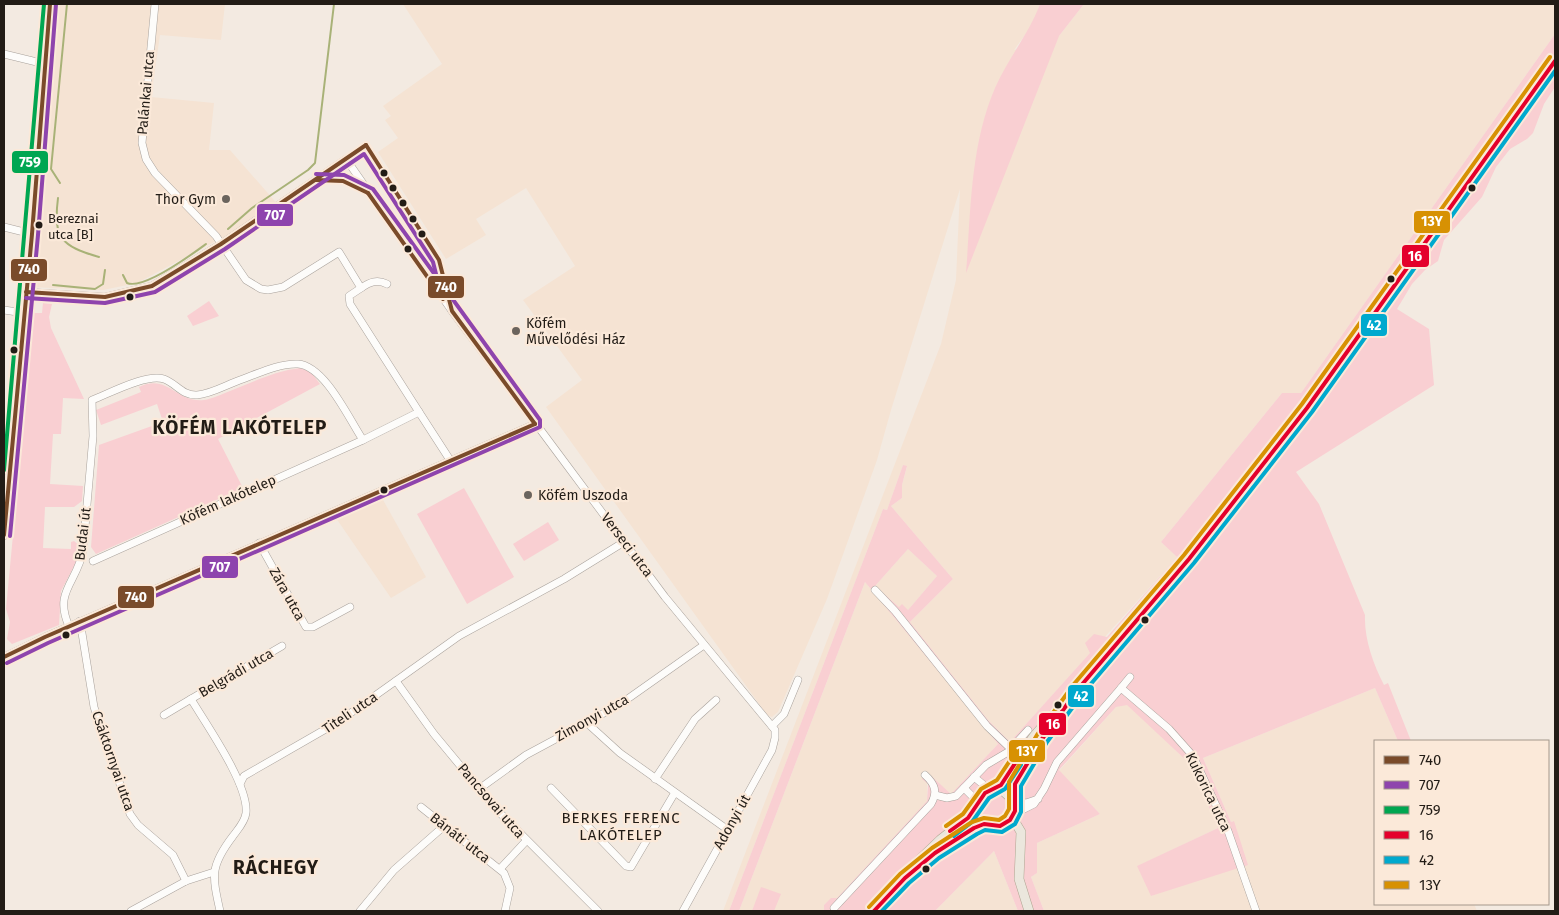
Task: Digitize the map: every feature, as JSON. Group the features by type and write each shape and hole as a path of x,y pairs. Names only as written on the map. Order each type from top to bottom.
{"main road":[{"path":"4,535 32,234 50,4"},
{"path":"1029,911 1019,879 1021,832 1013,815 1015,784 1020,775 1079,688 1189,559 1292,429 1368,326 1555,61"},
{"path":"874,911 905,878 923,855 968,818 979,804 983,795 993,790 1062,701 1079,688"},
{"path":"993,790 1005,791 1013,800"},
{"path":"979,804 980,815 989,824"},
{"path":"1004,824 1013,815"},
{"path":"905,878 948,844 974,828 989,824 1004,824 1016,831 1020,844"}],"street":[{"name":"Palánkai utca","path":"154,4 142,135 144,152 155,173 221,244"},
{"path":"4,54 44,64"},
{"name":"Verseci utca","path":"221,244 346,159 452,311 624,542 704,645 773,728"},
{"path":"4,227 32,234"},
{"path":"26,292 104,296 130,293 161,282 221,244 246,280 261,289 268,290 283,287 339,252 361,288"},
{"path":"387,284 380,280 373,281 349,296 350,304 450,460"},
{"path":"4,310 24,313"},
{"name":"Budai út","path":"69,626 63,611 63,601 67,586 80,565 84,550 93,436 92,400 150,378 164,379 185,394 197,395 271,369 299,364 315,370 324,379 363,440"},
{"name":"Köfém lakótelep","path":"93,561 363,440 419,412"},
{"path":"4,657 80,621 536,424"},
{"name":"Titeli utca","path":"240,784 244,776 338,722 459,636 564,579 624,542"},
{"name":"Zára utca","path":"259,543 306,627 313,627 350,607"},
{"path":"874,590 894,611 987,726 1011,749"},
{"name":"Csáktornyai utca","path":"80,621 94,707 130,814 138,825 173,855 186,881"},
{"name":"Zimonyi utca","path":"479,789 510,765 619,705 704,645"},
{"name":"Belgrádi utca","path":"164,714 282,646"},
{"path":"1013,815 1031,807 1038,799 1057,762 1130,677"},
{"path":"773,728 784,714 798,680"},
{"name":"Pancsovai utca","path":"396,682 434,734 479,789 526,841 598,911"},
{"name":"Kukorica utca","path":"1121,688 1169,729 1193,756 1228,831 1256,911"},
{"name":"Belgrádi utca","path":"192,699 240,784"},
{"path":"655,779 695,719 716,700"},
{"path":"586,723 620,753 674,794 728,830"},
{"name":"Adonyi út","path":"683,911 772,750 775,738 773,728"},
{"path":"935,795 952,798 986,765 1011,749 1028,730"},
{"path":"834,908 931,804 935,795 934,786 926,775"},
{"path":"974,777 993,790"},
{"path":"220,911 214,872 220,853 244,820 246,811 240,784"},
{"path":"551,788 626,866 631,866 674,794"},
{"path":"964,788 979,804"},
{"path":"1013,800 1026,803 1038,799"},
{"name":"Bánáti utca","path":"421,807 443,827 500,869 507,878 510,888 505,911"},
{"path":"360,911 394,870 443,827"},
{"name":"Bánáti utca","path":"500,869 526,841"},
{"path":"130,911 186,881 214,872"}],"shaded area":[{"path":"55,4 225,4 221,40 160,35 151,97 214,103 209,150 230,150 280,207 137,283 103,290 29,287"},
{"path":"403,4 1040,4 1033,24 1014,50 1059,36 1084,4 1555,4 1555,34 1301,393 1282,393 1161,542 1177,557 1010,742 988,720 910,622 953,579 891,506 902,498 902,485 907,467 903,465 887,510 883,509 729,911 723,911 941,344 956,280 960,189 877,460 827,599 778,712 772,717 767,715 546,407 582,380 523,300 575,266 526,188 476,219 486,235 446,259 378,152 398,138 385,120 391,116 383,106 442,64"},
{"path":"1040,4 1084,4 1059,36 966,273 973,179 976,156 987,110 1000,77 1030,26"},
{"path":"1555,34 1555,87 1544,104 1533,133 1510,149 1496,167 1482,197 1444,240 1438,261 1425,270 1412,284 1397,309 1429,329 1434,385 1296,472 1319,504 1365,615 1368,642 1376,668 1384,685 1388,683 1411,740 1398,740 1375,688 1203,758 1231,822 1234,821 1248,865 1151,896 1137,866 1218,828 1190,764 1127,705 1116,707 1059,770 1100,814 1037,843 1037,873 1031,877 1044,911 1018,911 994,851 935,911 824,911 824,905 831,898 837,898 927,801 928,784 922,779 928,773 951,794 998,744 865,582 739,911 729,911 883,509 887,510 903,465 907,466 902,485 902,498 891,506 953,579 910,622 988,720 1010,742 1090,653 1085,643 1094,634 1107,637 1177,557 1161,542 1282,393 1301,393","holes":["908,549 937,576 908,610 902,604 899,607 875,586"]},
{"path":"209,301 219,316 193,326 187,316"},
{"path":"43,303 52,304 49,317 51,328 84,399 63,398 61,434 53,434 50,484 83,486 82,501 74,507 45,507 43,548 71,549 71,542 74,541 81,547 81,553 61,591 59,625 12,644 7,639 10,622 6,609 34,313 42,313"},
{"path":"300,368 311,372 320,384 218,439 243,488 96,554 91,547 99,445 163,422 157,404 101,425 96,410 141,392 139,387 149,384 165,386 194,400 204,400 273,374"},
{"path":"464,488 514,577 467,604 417,514"},
{"path":"382,498 426,577 391,598 336,518"},
{"path":"548,522 559,540 524,561 513,544"},
{"path":"908,549 937,576 908,610 899,607 875,586"},
{"path":"865,582 998,744 951,794 927,773 927,801 837,898 831,899 824,905 824,911 739,911"},
{"path":"1375,688 1398,740 1374,740 1374,905 1474,905 1477,911 1044,911 1031,877 1037,873 1037,843 1100,814 1059,771 1116,707 1127,704 1190,764 1218,828 1138,866 1152,896 1234,821 1231,822 1203,758"},
{"path":"994,851 1018,911 935,911"},
{"path":"761,887 781,894 774,911 752,911"}],"waterway":[{"path":"60,183 51,169 67,4"},
{"path":"228,229 252,208 308,170 315,163 334,4"},
{"path":"58,198 57,223 62,238 76,249 99,257"},
{"path":"123,275 127,283 135,284 156,277 206,244"},
{"path":"53,285 95,289 103,284 105,270"}],"transit line":[{"name":"759","path":"4,470 44,4"},
{"name":"740","path":"4,535 32,234 50,4"},
{"name":"707","path":"10,536 38,235 56,4"},
{"name":"13Y","path":"869,907 900,874 932,848 972,822 984,818 999,820 1005,816 1009,809 1009,782 1037,735 1074,684 1184,555 1302,404 1550,57"},
{"name":"16","path":"874,911 905,878 935,853 974,828 984,824 1000,826 1010,820 1015,811 1015,784 1042,739 1079,688 1189,559 1307,408 1555,61"},
{"name":"42","path":"882,911 909,883 939,858 985,830 1002,832 1015,824 1021,812 1021,786 1047,742 1084,692 1194,563 1312,412 1555,71"},
{"name":"740","path":"366,145 439,260 452,311 535,424"},
{"name":"740","path":"26,292 105,297 152,286 221,244 366,145"},
{"name":"707","path":"26,298 105,303 155,292 225,249 364,154 433,262 442,298"},
{"name":"707","path":"7,663 48,643 540,427 540,420 373,189 344,175 316,174"},
{"name":"740","path":"316,180 343,181 368,193"},
{"name":"740","path":"368,193 443,299"},
{"name":"740","path":"4,657 45,637 535,424"},
{"name":"13Y","path":"946,826 963,814 981,789 997,780 1011,759"},
{"name":"16","path":"950,831 968,818 985,793 1001,785 1016,762"},
{"name":"42","path":"954,836 972,822 989,798 1005,789 1021,765"}],"place":[{"name":"Thor Gym","path":"226,199"},
{"name":"Bereznai utca [B]","path":"39,225"},
{"name":"Köfém Művelődési Ház","path":"516,331"},
{"name":"Köfém Uszoda","path":"528,495"}],"district":[{"name":"KÖFÉM LAKÓTELEP","path":"240,427"},
{"name":"BERKES FERENC LAKÓTELEP","path":"621,826"},
{"name":"RÁCHEGY","path":"276,867"}]}
